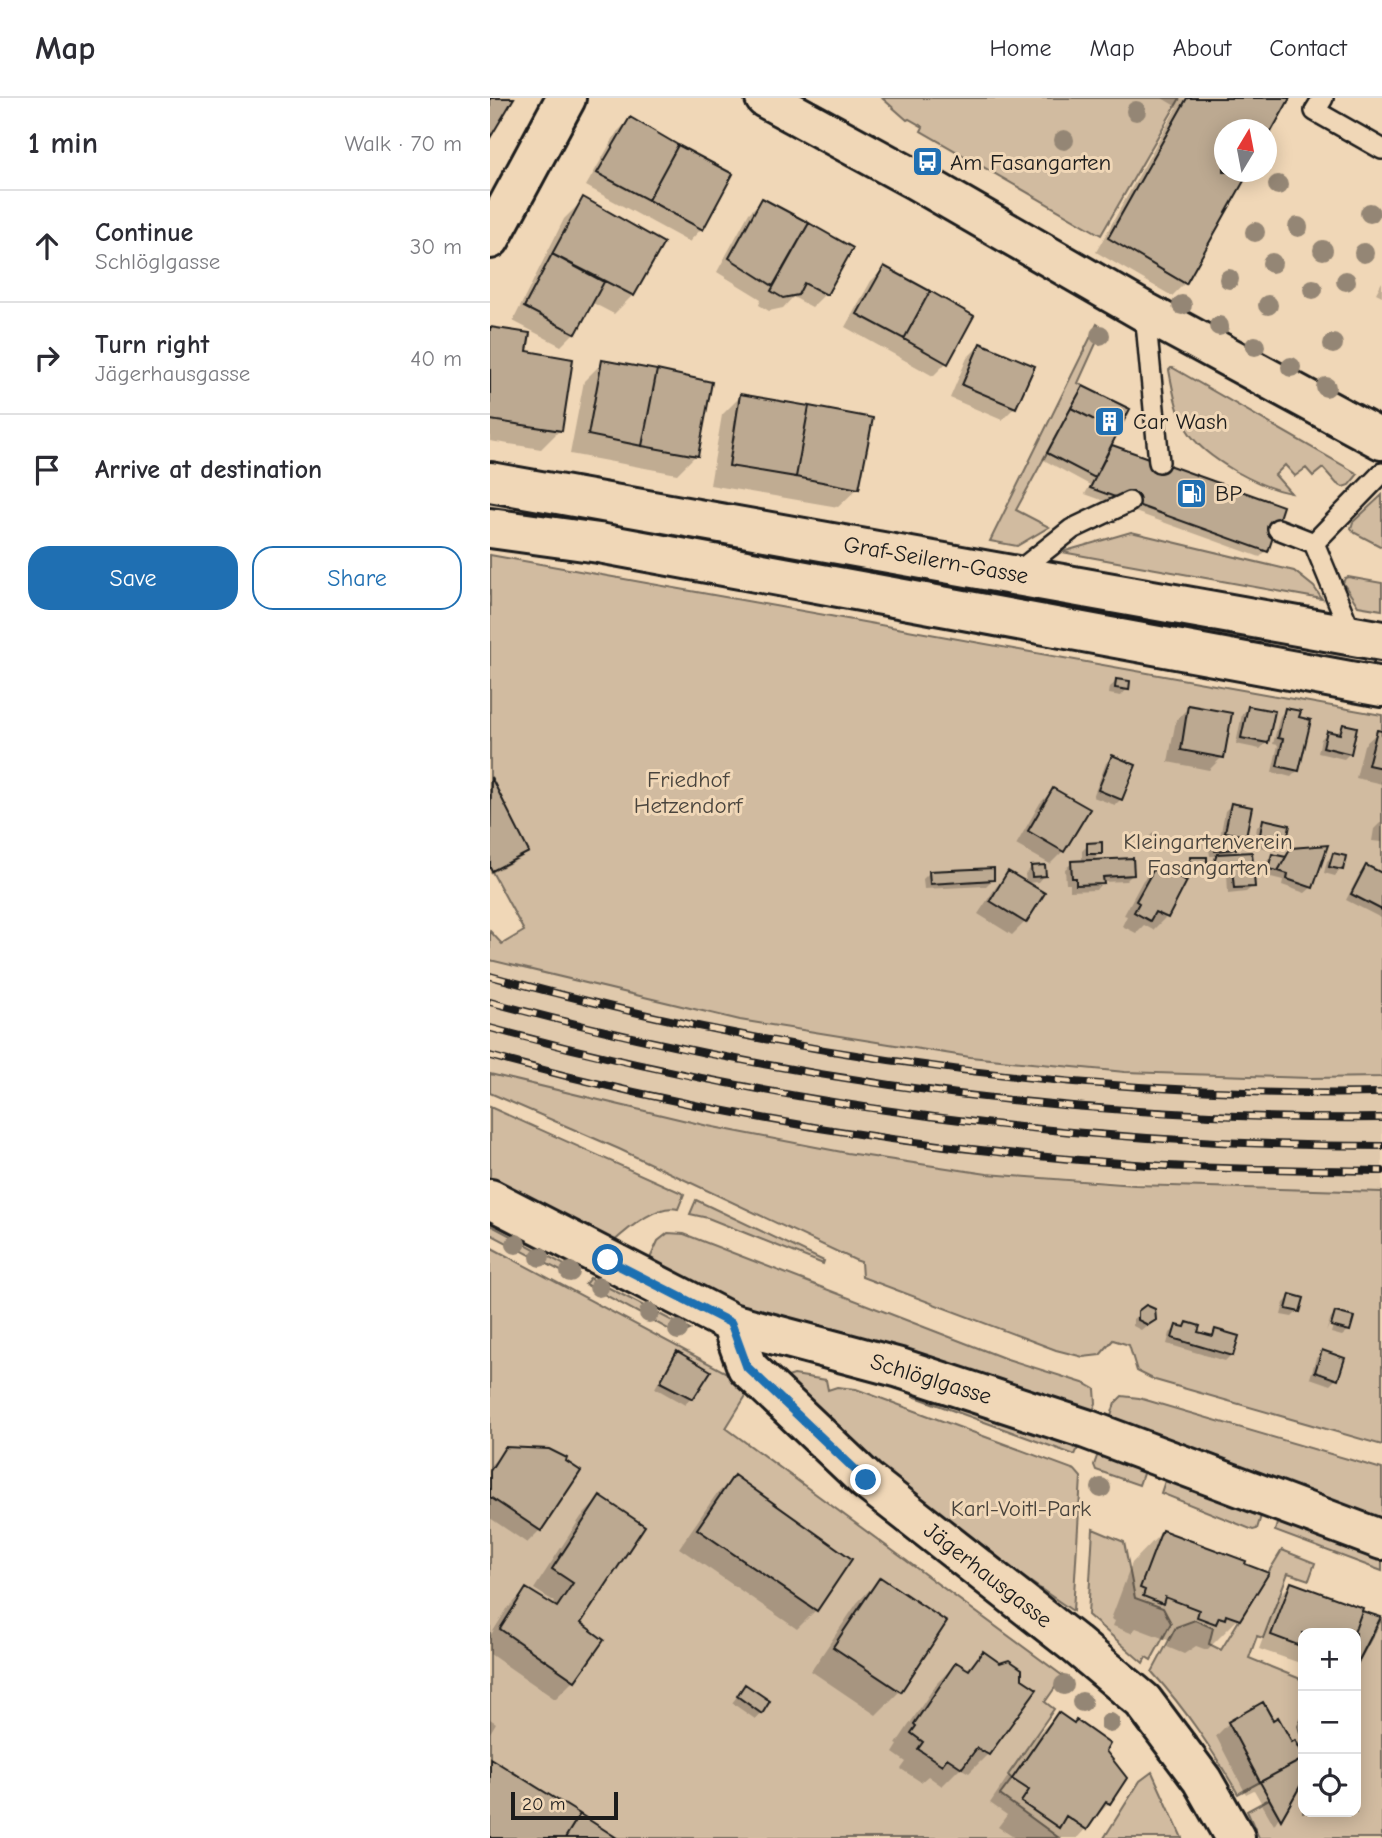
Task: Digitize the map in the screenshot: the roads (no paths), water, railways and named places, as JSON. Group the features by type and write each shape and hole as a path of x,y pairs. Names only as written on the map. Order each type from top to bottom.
{"street":[{"path":"490,239 566,98"},
{"path":"771,100 1145,312 1382,440"},
{"name":"Graf-Seilern-Gasse","path":"490,482 1367,638"},
{"name":"Graf-Seilern-Gasse","path":"490,528 599,543 1382,687"},
{"name":"Schlöglgasse","path":"490,1199 731,1323 900,1367 1086,1429 1382,1540"},
{"name":"Jägerhausgasse","path":"731,1323 747,1367 866,1480 1075,1644 1143,1701 1202,1780 1235,1838"}],"lane":[{"path":"1322,98 1315,111 1382,149"},
{"path":"1145,312 1159,461"},
{"path":"1314,543 1382,473"},
{"path":"1015,574 1072,529 1129,502"},
{"path":"1278,529 1314,543 1367,638"}],"railway":[{"path":"490,976 709,1028 932,1066 1156,1088 1269,1093 1382,1093"},
{"path":"490,1002 710,1054 932,1091 1156,1112 1382,1118"},
{"path":"490,1028 711,1080 932,1117 1155,1138 1382,1146"},
{"path":"490,1056 734,1113 899,1140 1066,1159 1149,1165 1382,1171"}],"place":[{"name":"Am Fasangarten","path":"927,162"},
{"name":"Car Wash","path":"1110,421"},
{"name":"BP","path":"1192,493"}],"park label":[{"name":"Friedhof Hetzendorf","path":"688,792"},
{"name":"Kleingartenverein Fasangarten","path":"1208,854"},
{"name":"Karl-Voitl-Park","path":"1021,1508"}]}
